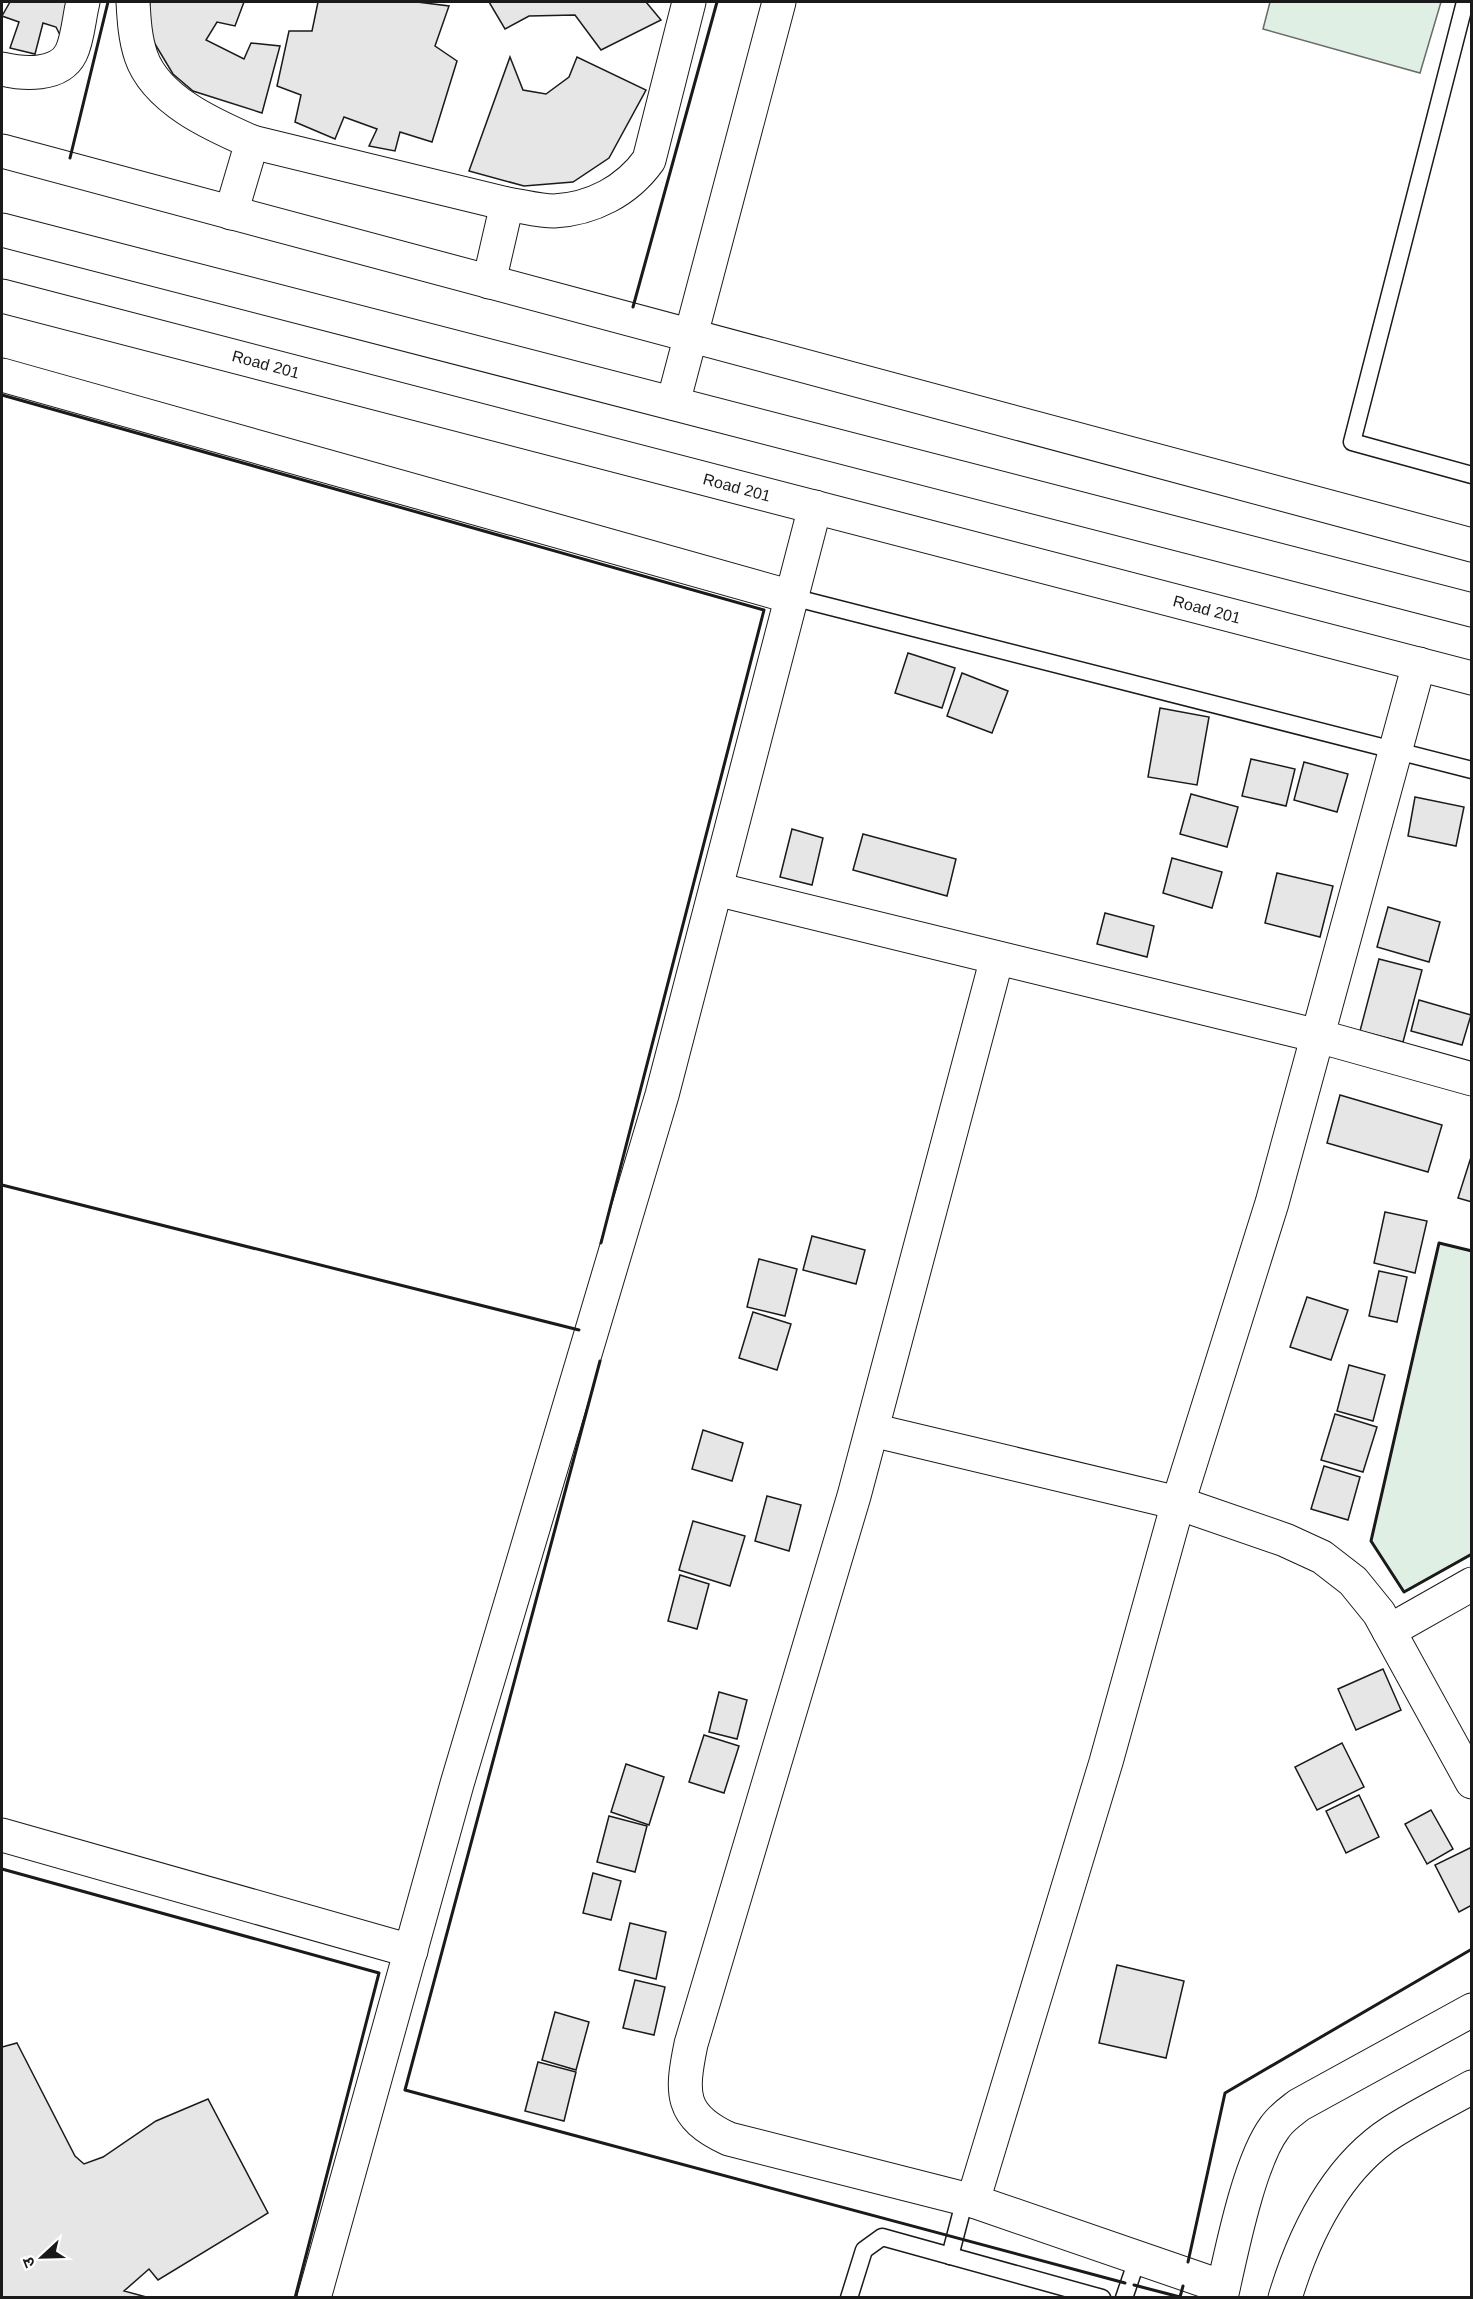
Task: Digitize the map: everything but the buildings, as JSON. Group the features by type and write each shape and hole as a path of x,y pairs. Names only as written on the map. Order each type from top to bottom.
{"street":[{"path":"2,69 38,73 56,66 71,54 83,2"},
{"path":"133,2 135,30 142,59 166,94 204,121 252,142 507,204 552,211 584,206 619,191 639,174 649,160 689,2"},
{"path":"673,403 778,2"},
{"path":"231,213 252,142"},
{"path":"2,151 1472,546"},
{"path":"489,282 507,204"},
{"path":"2,230 1472,610"},
{"name":"Road 201","path":"2,296 1472,678"},
{"path":"2,375 792,597"},
{"path":"314,2298 411,1951 662,1095 815,507"},
{"path":"969,2200 1106,1762 1178,1503 1272,1203 1419,664"},
{"path":"716,890 1318,1036 1472,1079"},
{"path":"997,958 872,1430 691,2044 686,2072 686,2096 696,2119 708,2129 729,2139 969,2200 1138,2258 1222,2292 1252,2179 1261,2151 1274,2127 1299,2105 1472,2010"},
{"path":"872,1430 1178,1503 1285,1540 1322,1557 1353,1581 1379,1613 1472,1782"},
{"path":"1389,1630 1472,1584"},
{"path":"2,1835 411,1951"},
{"path":"1285,2298 1299,2253 1328,2198 1357,2161 1391,2133 1472,2087"}],"lane":[{"path":"1465,2 1352,442 1472,475"},
{"path":"792,597 1472,770"},
{"path":"950,2256 969,2200"},
{"path":"849,2298 864,2250 882,2237 1102,2298"},
{"path":"1124,2298 1138,2258"}],"green space":[{"path":"1270,2 1441,2 1420,73 1263,29"},
{"path":"1439,1243 1471,1251 1471,1554 1404,1592 1371,1541"}],"wall":[{"path":"70,158 108,2"},
{"path":"633,307 717,2"},
{"path":"2,395 764,610 601,1243"},
{"path":"2,1185 579,1330"},
{"path":"1472,1251 1439,1243 1371,1541 1404,1592 1472,1554"},
{"path":"600,1361 405,2090 1125,2283"},
{"path":"2,1869 379,1973 295,2298"},
{"path":"1188,2262 1225,2093 1472,1949"},
{"path":"1134,2285 1180,2297 1183,2286"}]}
